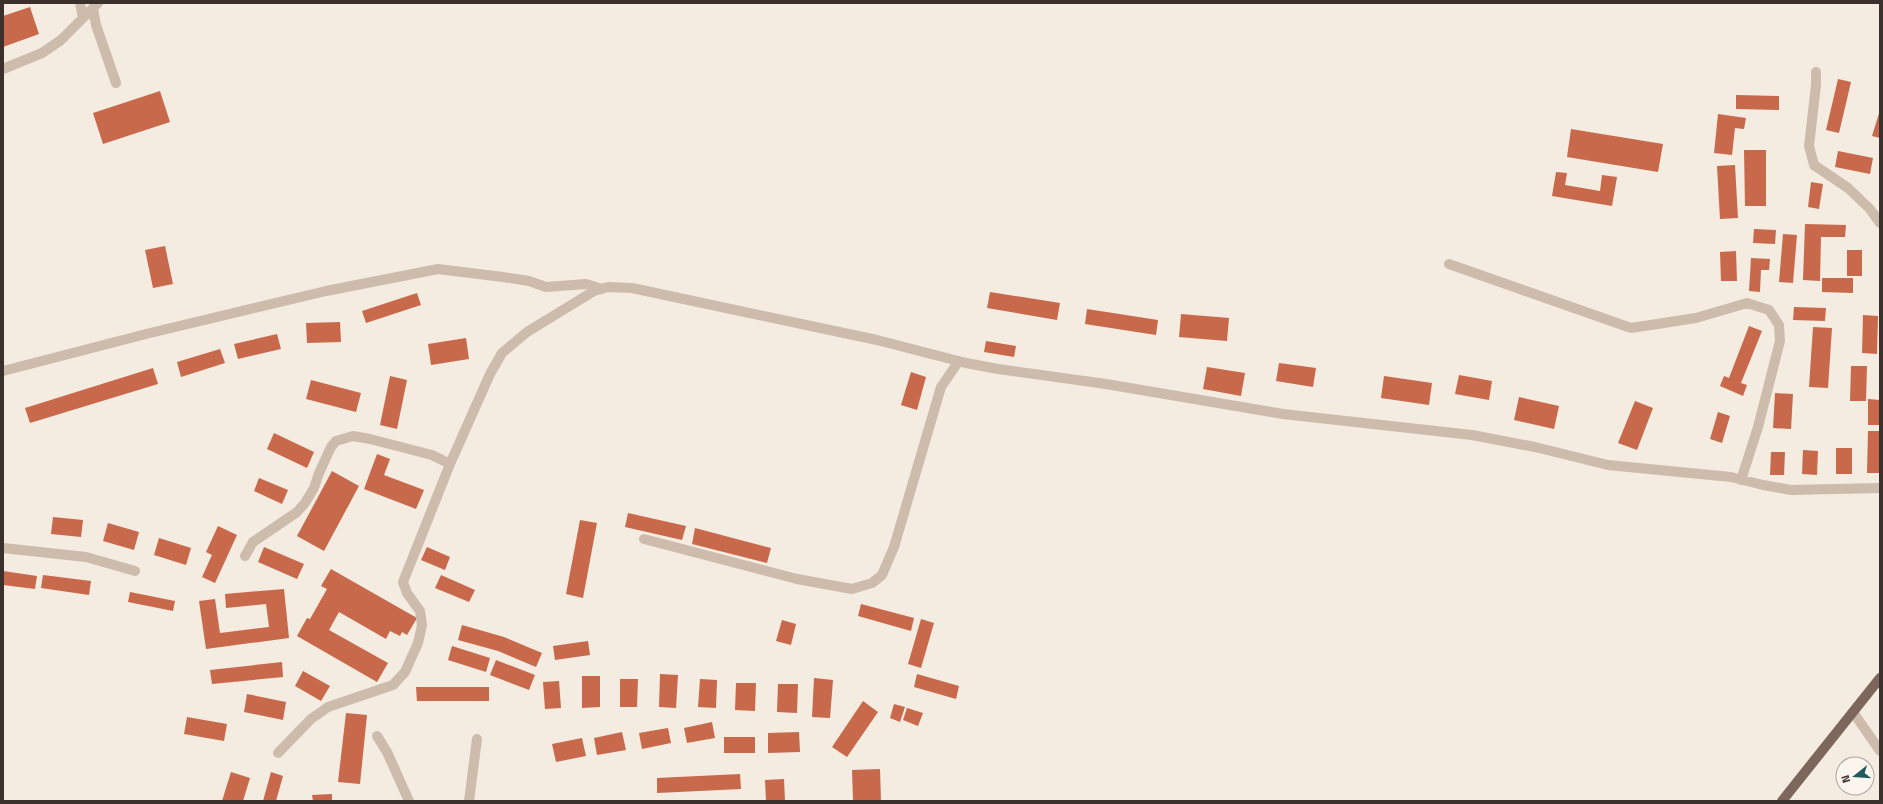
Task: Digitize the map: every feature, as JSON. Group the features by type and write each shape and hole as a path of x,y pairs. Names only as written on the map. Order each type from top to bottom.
{"main road":[{"path":"1782,801 1880,678"}],"street":[{"path":"80,3 83,18"},
{"path":"3,70 42,53 61,40 95,6"},
{"path":"95,6 96,25 116,83"},
{"path":"1816,72 1808,146 1814,165 1848,188 1870,209 1880,223"},
{"path":"1449,264 1630,328 1696,318 1748,303 1769,310 1779,325 1780,341 1758,427 1741,480"},
{"path":"3,371 146,334 326,291 438,269 529,281 546,287 586,284 602,289"},
{"path":"278,753 312,719 328,707 393,685 405,672 418,643 422,625 420,612 407,593 403,582 450,464 490,374 502,353 527,332 594,291 608,287 632,288 878,340 959,361 998,369 1106,384 1283,414 1472,435 1535,447 1608,465 1730,477 1791,490 1880,488"},
{"path":"644,539 797,579 852,589 872,583 882,576 894,547 941,387 959,361"},
{"path":"245,556 254,542 297,512 305,503 314,488 318,473 331,447 336,441 353,436 370,439 432,455 450,464"},
{"path":"3,548 86,557 135,571"},
{"path":"1853,712 1880,751"},
{"path":"377,736 387,752 409,801"},
{"path":"469,801 477,739"}],"building":[{"path":"30,7 39,34 3,47 3,16"},
{"path":"1838,79 1851,82 1839,133 1826,130"},
{"path":"160,91 170,122 103,144 93,113"},
{"path":"1736,95 1779,96 1779,110 1736,109"},
{"path":"1880,110 1880,138 1872,136"},
{"path":"1718,114 1746,118 1744,129 1735,128 1732,155 1714,153"},
{"path":"1571,129 1663,144 1658,172 1567,157"},
{"path":"1744,150 1766,150 1766,206 1745,206"},
{"path":"1838,151 1873,158 1870,174 1835,167"},
{"path":"1735,165 1738,218 1720,219 1717,166"},
{"path":"1556,172 1567,173 1565,185 1600,191 1602,175 1617,177 1612,206 1552,196"},
{"path":"1811,182 1823,184 1819,209 1808,207"},
{"path":"1805,224 1846,225 1845,237 1821,237 1820,281 1803,280"},
{"path":"1754,229 1776,230 1775,244 1753,243"},
{"path":"1783,234 1797,235 1793,283 1779,282"},
{"path":"165,246 173,284 153,288 145,250"},
{"path":"1847,250 1862,250 1862,276 1847,276"},
{"path":"1736,251 1737,281 1721,281 1720,252"},
{"path":"1751,258 1770,259 1769,270 1761,270 1760,292 1749,291"},
{"path":"1822,278 1853,278 1853,293 1822,292"},
{"path":"990,292 1060,303 1057,320 987,308"},
{"path":"417,293 421,305 366,323 362,311"},
{"path":"1794,307 1826,308 1825,321 1793,320"},
{"path":"1087,309 1158,320 1156,335 1085,324"},
{"path":"1181,314 1229,318 1227,341 1179,337"},
{"path":"1863,315 1878,316 1877,354 1862,353"},
{"path":"340,322 341,342 307,343 306,323"},
{"path":"1749,326 1762,331 1741,383 1747,385 1743,396 1720,386 1724,376 1729,378"},
{"path":"1813,327 1832,328 1828,388 1809,387"},
{"path":"277,334 281,349 238,359 234,344"},
{"path":"466,338 469,359 431,365 428,344"},
{"path":"986,341 1016,346 1014,357 984,352"},
{"path":"220,349 225,363 181,377 177,362"},
{"path":"1279,363 1316,368 1313,387 1276,381"},
{"path":"1851,366 1867,366 1866,401 1850,401"},
{"path":"1207,367 1245,373 1241,396 1203,389"},
{"path":"153,368 158,384 30,423 25,408"},
{"path":"911,372 926,377 917,410 901,405"},
{"path":"1459,375 1492,381 1489,400 1455,394"},
{"path":"390,376 407,380 397,429 380,425"},
{"path":"1384,376 1432,383 1429,405 1381,398"},
{"path":"311,380 361,393 356,412 306,399"},
{"path":"1775,393 1793,394 1791,429 1773,428"},
{"path":"1519,397 1559,406 1554,429 1514,420"},
{"path":"1868,399 1880,400 1880,425 1868,425"},
{"path":"1635,401 1653,408 1637,450 1618,443"},
{"path":"1718,412 1730,416 1722,443 1710,439"},
{"path":"1868,431 1880,431 1880,473 1867,473"},
{"path":"274,433 314,452 307,468 267,449"},
{"path":"1836,448 1852,448 1852,474 1836,474"},
{"path":"1803,450 1818,451 1817,475 1802,474"},
{"path":"1771,452 1785,452 1784,475 1770,475"},
{"path":"377,454 390,459 384,475 424,490 416,509 364,489"},
{"path":"332,471 359,486 324,551 297,536"},
{"path":"259,478 288,490 282,504 254,491"},
{"path":"628,513 686,526 682,540 625,527"},
{"path":"53,517 83,520 81,537 51,534"},
{"path":"580,520 597,523 583,598 566,594"},
{"path":"108,523 139,532 134,550 103,541"},
{"path":"218,526 237,535 215,583 202,577 212,555 206,552"},
{"path":"695,528 771,548 767,563 692,544"},
{"path":"159,538 191,548 186,565 154,555"},
{"path":"264,547 304,564 297,579 258,562"},
{"path":"427,547 450,557 445,570 421,560"},
{"path":"331,569 417,618 407,635 402,632 400,636 390,631 386,639 339,612 329,630 388,663 377,682 297,636 307,618 310,619 327,589 321,586"},
{"path":"3,571 37,576 35,589 3,585"},
{"path":"43,575 91,581 89,595 41,588"},
{"path":"441,575 475,590 469,602 435,588"},
{"path":"284,589 289,638 206,649 199,601 215,599 220,633 269,627 266,604 226,608 225,594"},
{"path":"130,592 175,601 173,611 128,602"},
{"path":"861,604 914,618 911,631 858,616"},
{"path":"921,619 934,623 921,668 908,664"},
{"path":"782,620 796,624 791,645 776,641"},
{"path":"462,625 504,637 542,653 536,667 498,651 458,640"},
{"path":"588,641 590,655 555,660 553,646"},
{"path":"452,646 490,658 486,672 448,660"},
{"path":"496,660 535,675 529,690 490,675"},
{"path":"282,662 283,677 212,684 210,670"},
{"path":"303,671 330,686 321,701 295,686"},
{"path":"660,674 678,675 676,708 659,707"},
{"path":"917,674 959,686 956,699 914,687"},
{"path":"582,676 600,676 600,707 582,708"},
{"path":"814,678 833,680 830,718 812,717"},
{"path":"620,679 638,679 637,707 620,707"},
{"path":"700,679 717,680 716,708 698,707"},
{"path":"559,681 561,708 545,709 543,682"},
{"path":"736,683 756,683 755,711 735,710"},
{"path":"778,684 798,684 797,713 777,712"},
{"path":"416,687 489,687 489,701 417,701"},
{"path":"247,694 286,702 283,720 244,712"},
{"path":"863,701 878,712 847,757 832,747"},
{"path":"894,704 905,707 900,722 890,718"},
{"path":"907,708 923,713 918,726 903,720"},
{"path":"346,713 367,715 360,784 338,782"},
{"path":"187,717 227,724 224,741 184,734"},
{"path":"712,722 715,738 687,743 684,728"},
{"path":"668,728 671,743 642,749 639,733"},
{"path":"622,732 626,750 597,755 594,738"},
{"path":"799,732 800,752 768,753 768,733"},
{"path":"724,737 755,737 755,753 724,753"},
{"path":"582,738 586,756 556,762 552,744"},
{"path":"880,769 881,801 853,801 852,770"},
{"path":"231,772 250,778 243,801 222,801"},
{"path":"271,772 283,776 276,801 263,801"},
{"path":"740,774 741,789 657,793 657,778"},
{"path":"784,779 785,801 766,801 765,780"},
{"path":"332,794 332,801 313,801 312,795"}]}
